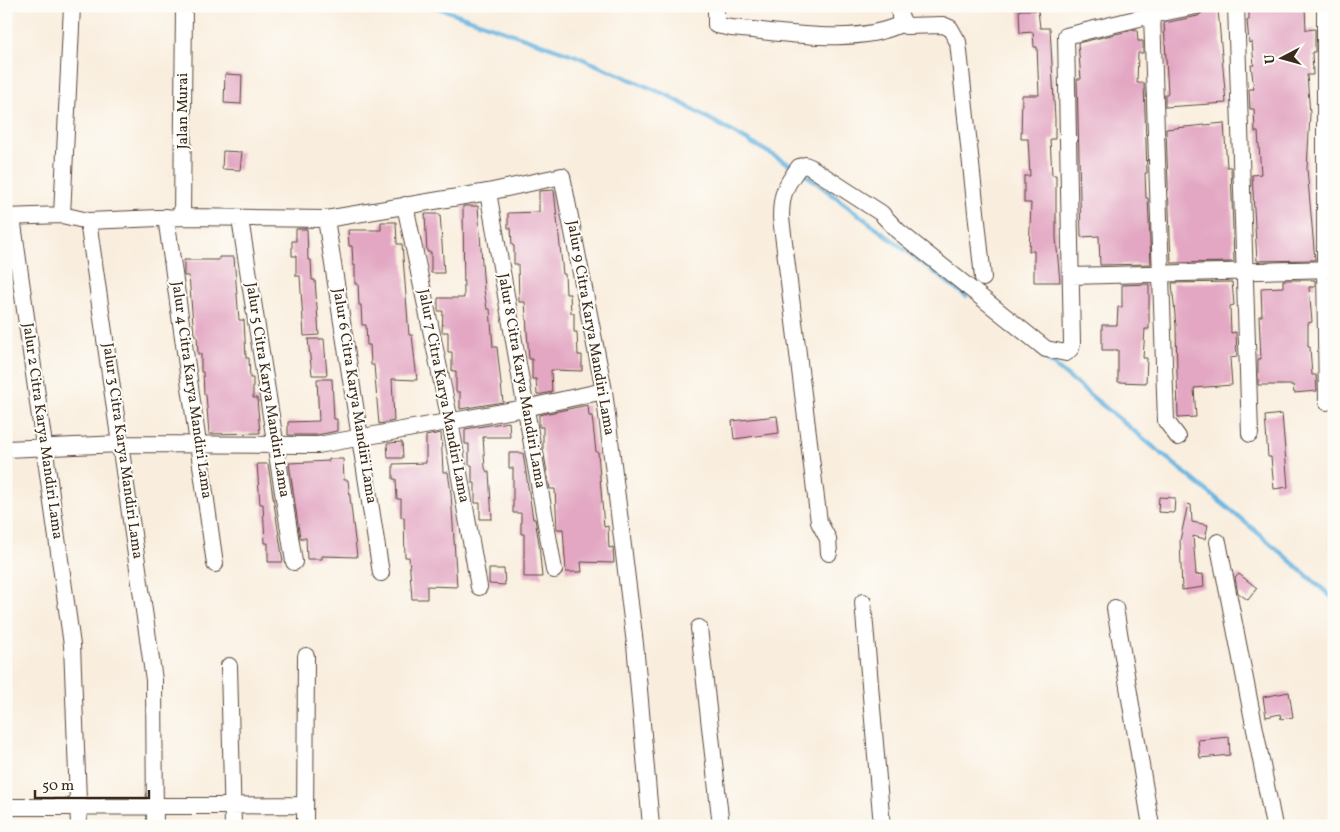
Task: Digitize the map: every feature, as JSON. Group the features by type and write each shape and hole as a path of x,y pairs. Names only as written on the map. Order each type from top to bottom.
{"street":[{"path":"62,215 72,6"},
{"name":"Jalan Murai","path":"174,217 184,6"},
{"path":"716,6 716,25 731,28 854,36 884,32 903,23"},
{"path":"899,6 903,23"},
{"path":"830,553 828,539 819,522 781,218 781,198 789,180 799,167 805,165 810,167 881,214 898,231 1046,349 1053,352 1066,353 1071,348 1071,276 1064,40 1068,34 1152,14 1196,6"},
{"path":"1236,6 1250,434"},
{"path":"1325,6 1329,269 1328,402"},
{"path":"1152,14 1166,420 1178,436"},
{"path":"903,23 909,26 943,25 950,28 958,42 983,278"},
{"name":"Jalur 9 Citra Karya Mandiri Lama","path":"488,192 562,176 604,391 635,644 651,826"},
{"path":"9,217 62,215 88,221 174,217 326,219 488,192"},
{"name":"Jalur 8 Citra Karya Mandiri Lama","path":"488,192 554,570"},
{"name":"Jalur 7 Citra Karya Mandiri Lama","path":"405,205 450,421 478,587"},
{"name":"Jalur 2 Citra Karya Mandiri Lama","path":"9,217 72,645 79,826"},
{"name":"Jalur 4 Citra Karya Mandiri Lama","path":"174,217 199,445 215,564"},
{"name":"Jalur 5 Citra Karya Mandiri Lama","path":"240,219 277,444 294,562"},
{"name":"Jalur 6 Citra Karya Mandiri Lama","path":"326,219 381,573"},
{"name":"Jalur 3 Citra Karya Mandiri Lama","path":"88,221 154,680 155,826"},
{"path":"1071,276 1329,269"},
{"path":"6,449 121,444 318,445 525,408 604,391"},
{"path":"1218,542 1274,826"},
{"path":"863,602 882,826"},
{"path":"1115,608 1151,826"},
{"path":"699,628 721,826"},
{"path":"305,826 306,656"},
{"path":"230,666 233,826"},
{"path":"6,807 304,806"}],"building":[{"path":"1249,6 1305,6 1306,30 1315,29 1315,52 1312,52 1313,75 1307,75 1310,114 1307,169 1315,260 1257,261 1252,175 1261,174 1258,132 1255,132 1254,109 1250,109 1249,89 1254,89 1251,65 1254,65 1252,42 1249,43 1247,20 1249,20"},
{"path":"1218,9 1226,103 1165,107 1165,94 1168,94 1164,23 1198,16 1205,10"},
{"path":"1019,10 1038,10 1040,28 1050,28 1055,139 1050,139 1052,175 1056,175 1056,238 1060,282 1034,282 1034,251 1029,251 1031,203 1024,203 1024,176 1030,176 1028,139 1021,139 1022,95 1039,95 1037,47 1034,47 1033,32 1020,33"},
{"path":"1137,29 1138,41 1143,41 1143,53 1138,53 1137,83 1144,83 1147,173 1145,173 1151,264 1100,265 1099,236 1081,237 1077,79 1081,79 1078,43"},
{"path":"225,74 242,75 241,104 224,103"},
{"path":"1224,123 1227,167 1231,167 1234,262 1171,263 1166,129"},
{"path":"223,151 242,152 240,170 222,169"},
{"path":"554,190 566,294 570,294 571,313 574,313 574,332 577,332 578,355 582,355 582,371 551,370 552,392 537,395 536,379 532,379 532,359 529,359 525,302 519,302 518,264 514,264 514,246 512,245 511,228 508,228 508,213 539,212 539,191"},
{"path":"463,206 478,206 484,290 487,309 490,309 493,347 497,347 503,402 460,409 460,392 456,392 456,371 452,371 452,352 448,352 448,332 442,332 443,311 438,311 438,298 464,298"},
{"path":"425,214 440,214 444,273 431,273 431,252 427,252"},
{"path":"381,222 396,222 397,244 402,244 409,335 412,335 417,380 392,379 394,421 379,424 374,365 371,365 370,345 367,345 366,325 362,325 358,284 355,284 355,265 353,265 352,246 349,246 348,230 381,230"},
{"path":"296,229 307,229 308,260 311,260 312,280 315,280 319,335 304,336 300,276 296,276 296,256 292,256 292,241 296,241"},
{"path":"219,257 234,257 239,320 244,320 246,358 249,358 250,378 253,378 253,398 257,398 260,433 209,434 206,394 204,395 203,372 201,372 201,354 198,354 197,335 194,335 189,276 184,276 184,260 219,260"},
{"path":"1283,280 1315,280 1315,287 1309,287 1312,322 1308,323 1308,347 1310,347 1312,375 1316,375 1317,391 1294,393 1293,385 1258,385 1258,359 1261,359 1259,316 1262,316 1261,288 1283,287"},
{"path":"1232,282 1234,305 1230,306 1231,333 1236,332 1237,357 1230,358 1232,385 1194,388 1196,417 1178,418 1176,326 1172,283"},
{"path":"1149,284 1149,329 1145,329 1143,358 1147,358 1146,383 1118,382 1118,350 1102,350 1102,325 1117,325 1118,307 1122,307 1122,285"},
{"path":"308,339 324,339 327,375 312,375"},
{"path":"317,379 332,379 334,419 337,419 337,431 317,435 288,435 288,422 319,421"},
{"path":"588,405 589,416 592,416 596,452 598,452 604,527 608,526 609,548 613,547 614,563 581,562 582,572 566,572 563,529 557,529 555,489 550,489 543,449 543,427 539,427 539,415"},
{"path":"1282,414 1288,487 1274,489 1271,457 1268,457 1265,416"},
{"path":"777,416 779,433 734,439 732,421"},
{"path":"509,422 510,437 483,437 485,468 489,472 492,519 480,519 480,503 475,503 475,483 472,483 472,465 469,465 469,444 465,444 465,429"},
{"path":"441,433 443,472 448,472 451,493 457,587 427,586 427,599 412,599 409,557 405,557 404,517 401,517 401,499 397,499 396,479 393,479 393,464 426,463 426,436"},
{"path":"402,442 403,458 388,458 387,443"},
{"path":"509,453 523,453 533,519 535,519 539,544 542,577 524,577 524,534 521,534 521,513 513,513 513,468 509,468"},
{"path":"329,459 343,459 344,480 348,480 357,557 322,556 322,559 307,559 306,538 300,538 289,463 329,461"},
{"path":"257,464 268,464 283,562 268,562 268,543 265,543 263,504 260,504"},
{"path":"1159,497 1175,498 1174,513 1158,512"},
{"path":"1188,504 1191,505 1192,522 1208,525 1205,539 1193,536 1196,575 1203,574 1204,587 1182,590 1180,540"},
{"path":"489,569 504,569 505,585 489,584"},
{"path":"1239,574 1257,588 1248,600 1238,593 1235,578"},
{"path":"1289,692 1293,717 1281,719 1280,714 1266,717 1263,697"},
{"path":"1229,737 1230,755 1200,758 1198,740"}],"waterway":[{"path":"433,6 576,56 669,96 794,167"},
{"path":"801,171 966,296"},
{"path":"1039,353 1257,532 1334,599"}]}
